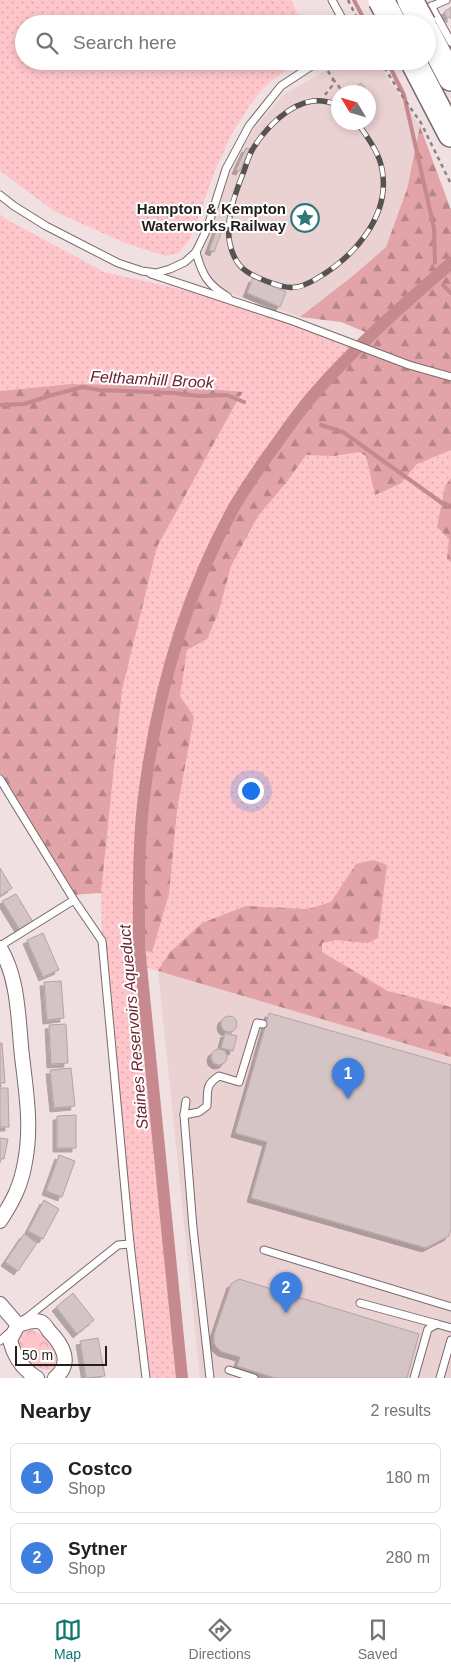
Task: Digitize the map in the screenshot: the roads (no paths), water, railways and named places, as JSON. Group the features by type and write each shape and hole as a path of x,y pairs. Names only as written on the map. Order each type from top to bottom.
{"highway":[{"path":"381,0 406,15"},
{"path":"436,56 451,78"},
{"path":"418,70 451,134"}],"street":[{"path":"0,947 15,986 29,1129 25,1163 16,1196 0,1221"},
{"path":"0,1304 18,1325"},
{"path":"37,1378 20,1363 13,1351 10,1340 18,1325 29,1321 41,1322 57,1338 65,1355 61,1373 54,1378"}],"lane":[{"path":"332,0 340,15"},
{"path":"417,15 446,0"},
{"path":"436,33 451,42"},
{"path":"142,271 156,273 170,269 184,262 196,252 207,229 226,169 249,126 281,86 305,70"},
{"path":"0,195 46,226 118,263 294,321 409,365 451,378"},
{"path":"196,252 200,268 209,282 219,291 240,304"},
{"path":"0,779 74,900 102,941 130,1244 146,1378"},
{"path":"0,947 74,900"},
{"path":"184,1115 199,1112 207,1106 210,1082 219,1076 239,1082 257,1023 263,1024"},
{"path":"186,1101 184,1115 193,1228 210,1378"},
{"path":"0,1341 118,1245 130,1244"},
{"path":"264,1250 451,1307"},
{"path":"360,1303 451,1328"},
{"path":"414,1378 428,1329 437,1324"},
{"path":"440,1378 451,1340"},
{"path":"229,1370 254,1378"}],"waterway":[{"path":"354,0 362,15"},
{"path":"392,70 404,95 434,228 435,263"},
{"name":"Staines Reservoirs Aqueduct","path":"182,1378 139,946 141,822 148,766 164,690 174,652 200,579 215,544 243,492 300,411 315,393 381,326 451,263"},
{"path":"443,285 451,293"},
{"name":"Felthamhill Brook","path":"0,405 24,404 83,387 99,390 200,396 227,395 244,402"},
{"name":"Felthamhill Brook","path":"321,425 343,432 442,503 451,506"}],"railway":[{"path":"331,103 313,101 295,107 279,118 252,150 232,205 229,229 229,241 232,252 238,263 247,272 280,286 291,288 303,286 330,270 356,247 375,219 381,203 383,186 380,163 363,130"}],"place":[{"name":"Hampton & Kempton Waterworks Railway","path":"305,218"},
{"name":"Costco","path":"348,1099"},
{"name":"Sytner","path":"286,1313"}]}
